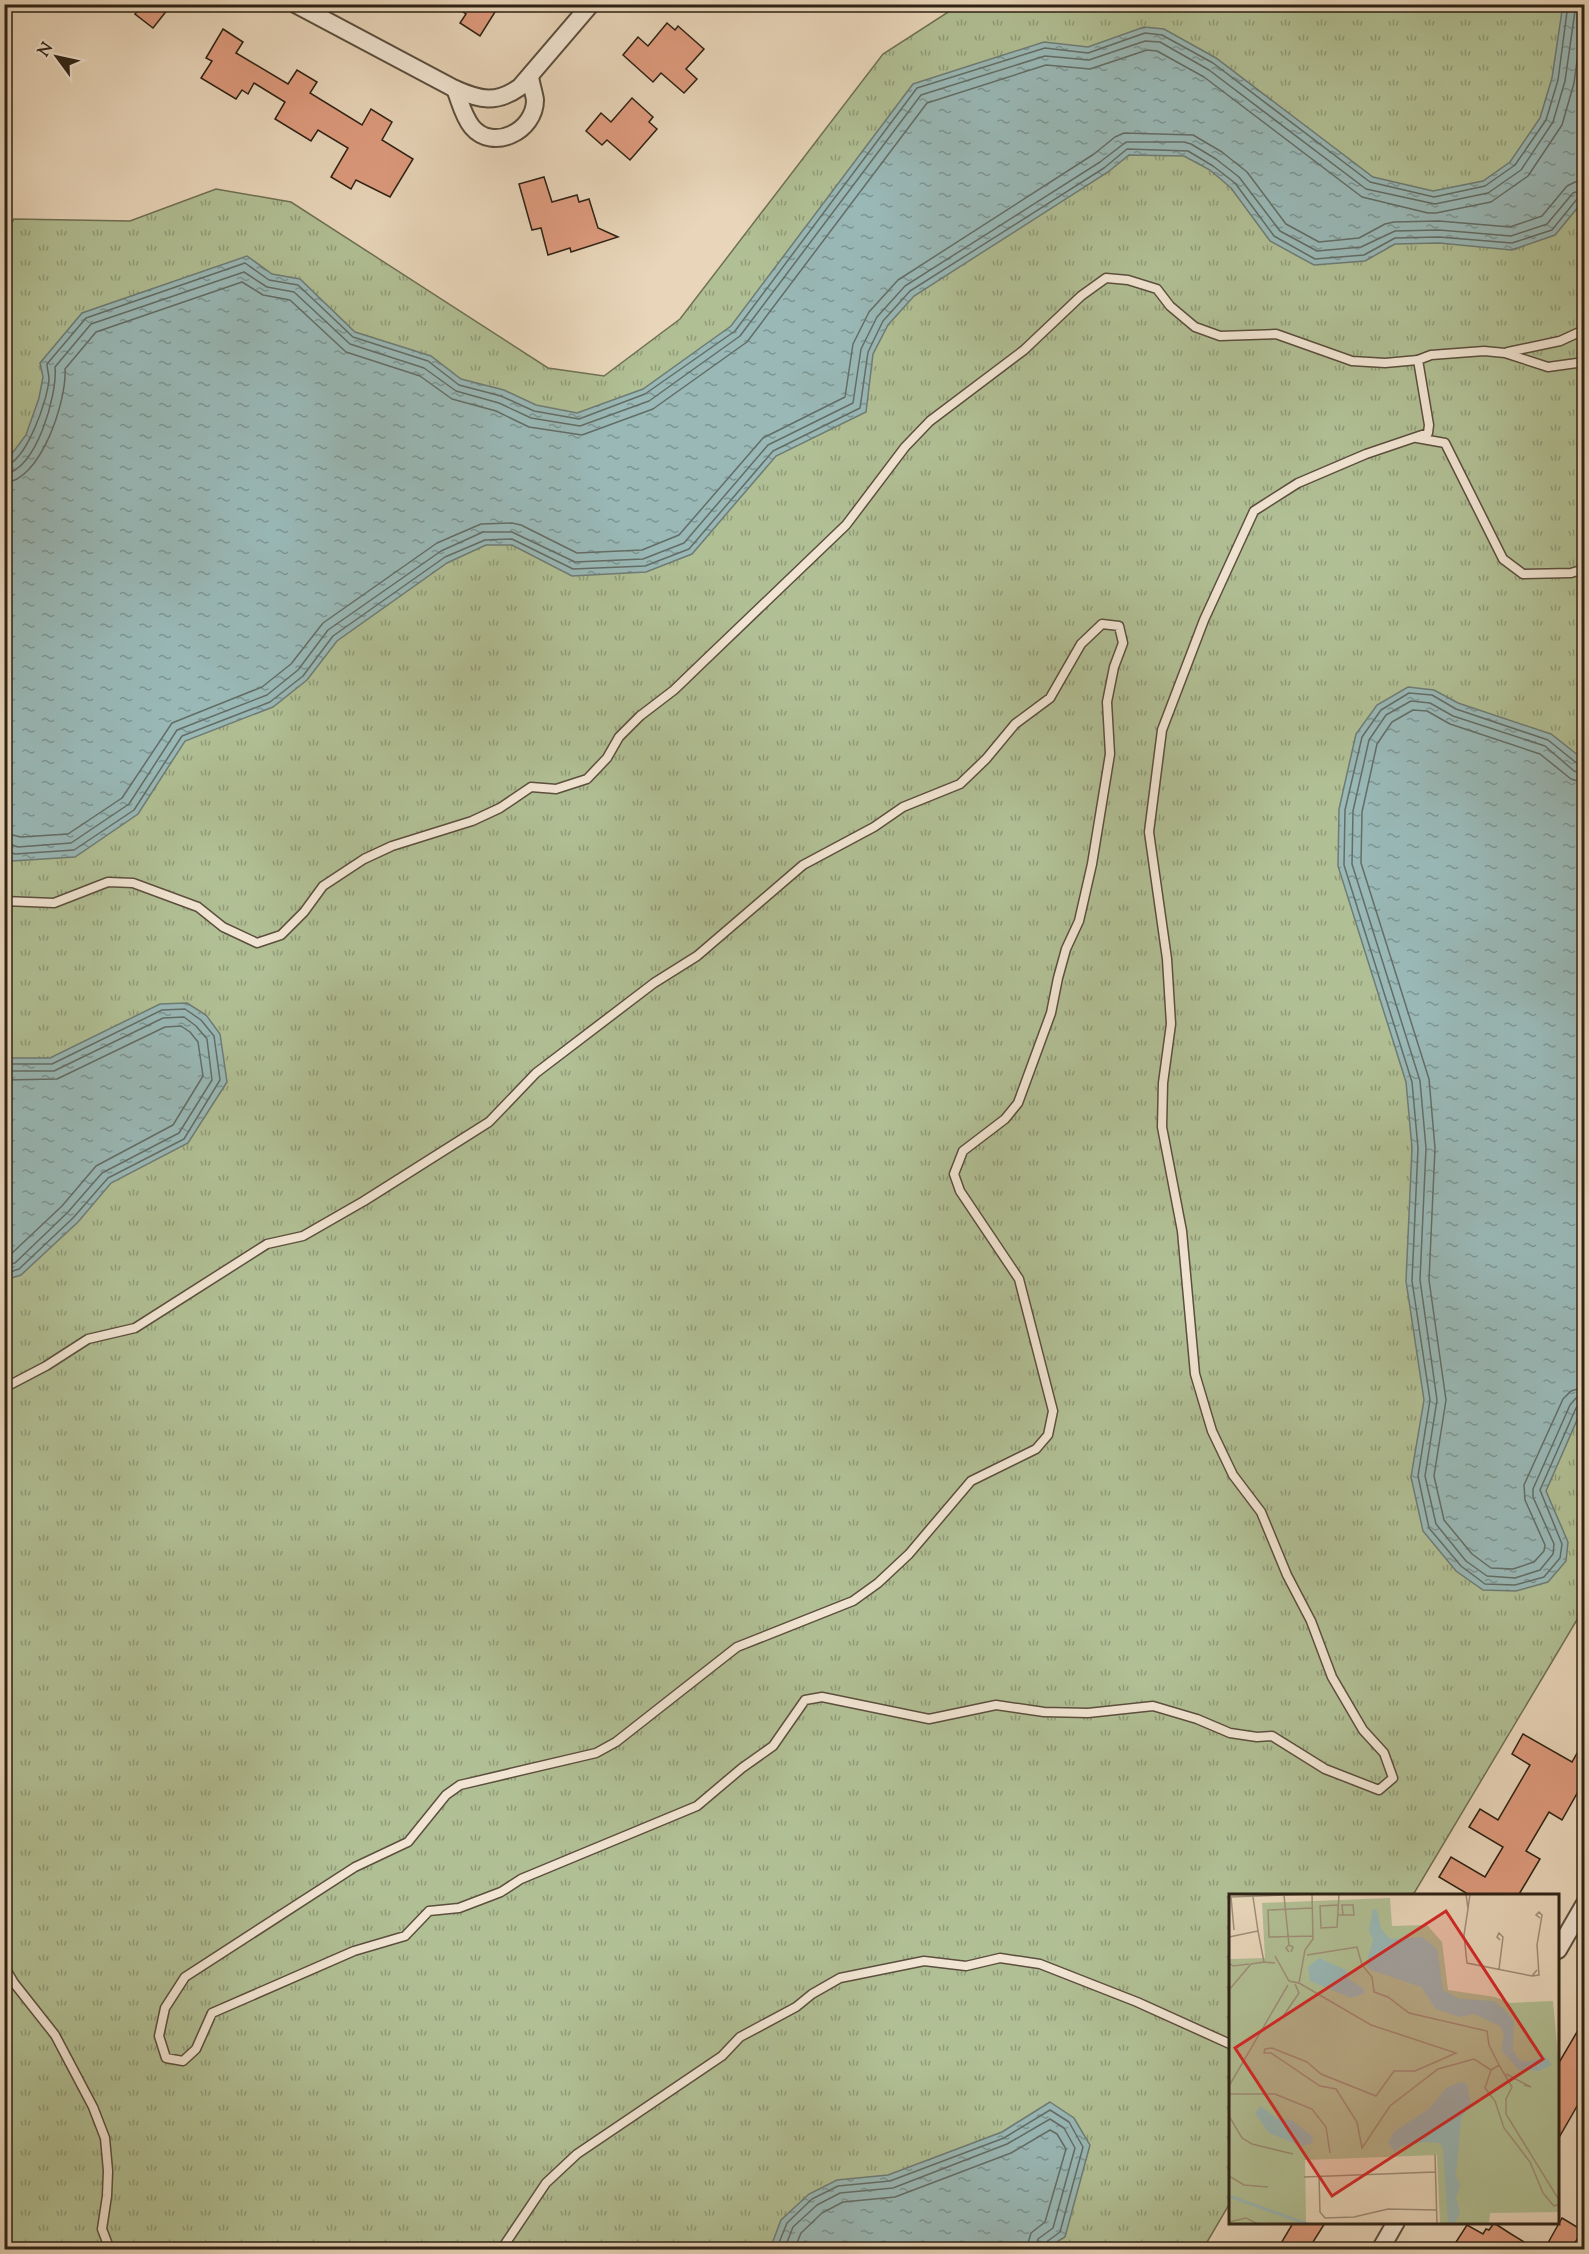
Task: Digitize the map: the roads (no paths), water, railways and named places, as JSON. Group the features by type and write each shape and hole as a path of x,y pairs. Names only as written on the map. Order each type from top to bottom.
{"street":[{"path":"295,4 455,89 478,98 497,98 508,95 530,77 591,4"},
{"path":"455,89 466,119 473,128 487,137 497,138 515,133 527,123 535,101 530,77"},
{"path":"1559,1947 1584,1905"},
{"path":"1380,2250 1395,2224"}],"lane":[{"path":"4,901 54,903 108,882 134,883 198,907 223,927 257,943 281,935 304,912 323,886 364,859 403,842 472,820 500,808 531,787 556,789 587,779 607,758 619,737 640,716 674,690 846,525 905,447 930,421 1024,350 1081,296 1106,278 1128,280 1157,289 1170,306 1195,327 1220,336 1276,334 1352,361 1384,363 1418,360 1431,355 1484,351 1505,353 1548,367 1584,362"},
{"path":"1505,353 1560,340 1584,330"},
{"path":"4,1388 46,1366 88,1339 135,1328 267,1244 303,1236 364,1201 489,1122 536,1073 654,983 697,956 803,865 874,827 903,807 960,784 986,759 1015,724 1050,698 1081,644 1088,637 1102,624 1119,626 1123,643 1114,667 1107,702 1110,753 1092,864 1078,921 1060,968 1051,1013 1018,1103 1005,1119 963,1151 954,1174 960,1191 1019,1279 1053,1411 1048,1436 1036,1449 971,1481 909,1554 878,1583 853,1602 737,1647 616,1742 596,1753 460,1785 446,1795 408,1842 355,1867 185,1977 165,2008 159,2036 166,2058 183,2061 196,2049 212,2013 354,1951 405,1936 429,1911 459,1908 501,1892 521,1879 697,1806 742,1768 773,1746 805,1700 822,1697 929,1719 996,1705 1044,1712 1088,1713 1153,1706 1197,1719 1230,1733 1257,1737 1272,1736 1325,1769 1379,1790 1394,1778 1384,1753 1363,1730 1332,1677 1311,1621 1287,1575 1261,1512 1233,1475 1212,1431 1195,1374 1182,1231 1162,1127 1163,1083 1171,1024 1167,959 1149,832 1162,730 1204,620 1254,511 1298,483 1366,454 1428,433 1429,425 1418,360"},
{"path":"1416,438 1445,444 1503,560 1523,574 1571,573 1584,569"},
{"path":"501,2250 546,2183 577,2154 722,2056 740,2037 796,2007 812,1994 840,1978 924,1961 966,1966 1000,1958 1040,1964 1137,2002 1229,2044"},
{"path":"4,1966 14,1983 55,2035 93,2107 105,2138 108,2170 102,2229 110,2250"}],"water":[{"path":"1563,4 1584,5 1584,200 1555,235 1512,250 1439,243 1395,244 1365,261 1314,265 1270,241 1231,188 1210,170 1184,156 1129,155 1108,172 914,296 888,325 873,354 866,412 776,456 692,554 646,572 572,576 512,545 486,545 447,563 337,641 307,680 273,707 185,741 138,814 75,857 12,861 5,854 5,463 26,435 39,398 43,377 40,363 82,313 247,256 272,274 300,279 355,332 431,356 461,379 504,390 536,405 577,413 643,389 731,326 913,84 1044,42 1088,47 1144,27 1164,29 1216,58 1373,177 1433,191 1483,181 1510,162 1540,118 1552,78"},
{"path":"1408,687 1434,690 1458,703 1551,734 1579,756 1584,764 1584,1404 1546,1491 1568,1542 1566,1561 1548,1582 1516,1591 1483,1590 1456,1571 1423,1531 1411,1477 1424,1400 1406,1281 1412,1148 1406,1082 1338,866 1339,809 1356,734 1377,705"},
{"path":"187,1003 206,1015 220,1034 227,1082 188,1143 111,1183 78,1222 21,1275 5,1280 5,1058 50,1058 160,1004"},
{"path":"1050,2102 1074,2118 1090,2145 1065,2237 1045,2249 770,2249 781,2220 809,2194 837,2180 888,2175 1002,2132"}]}
